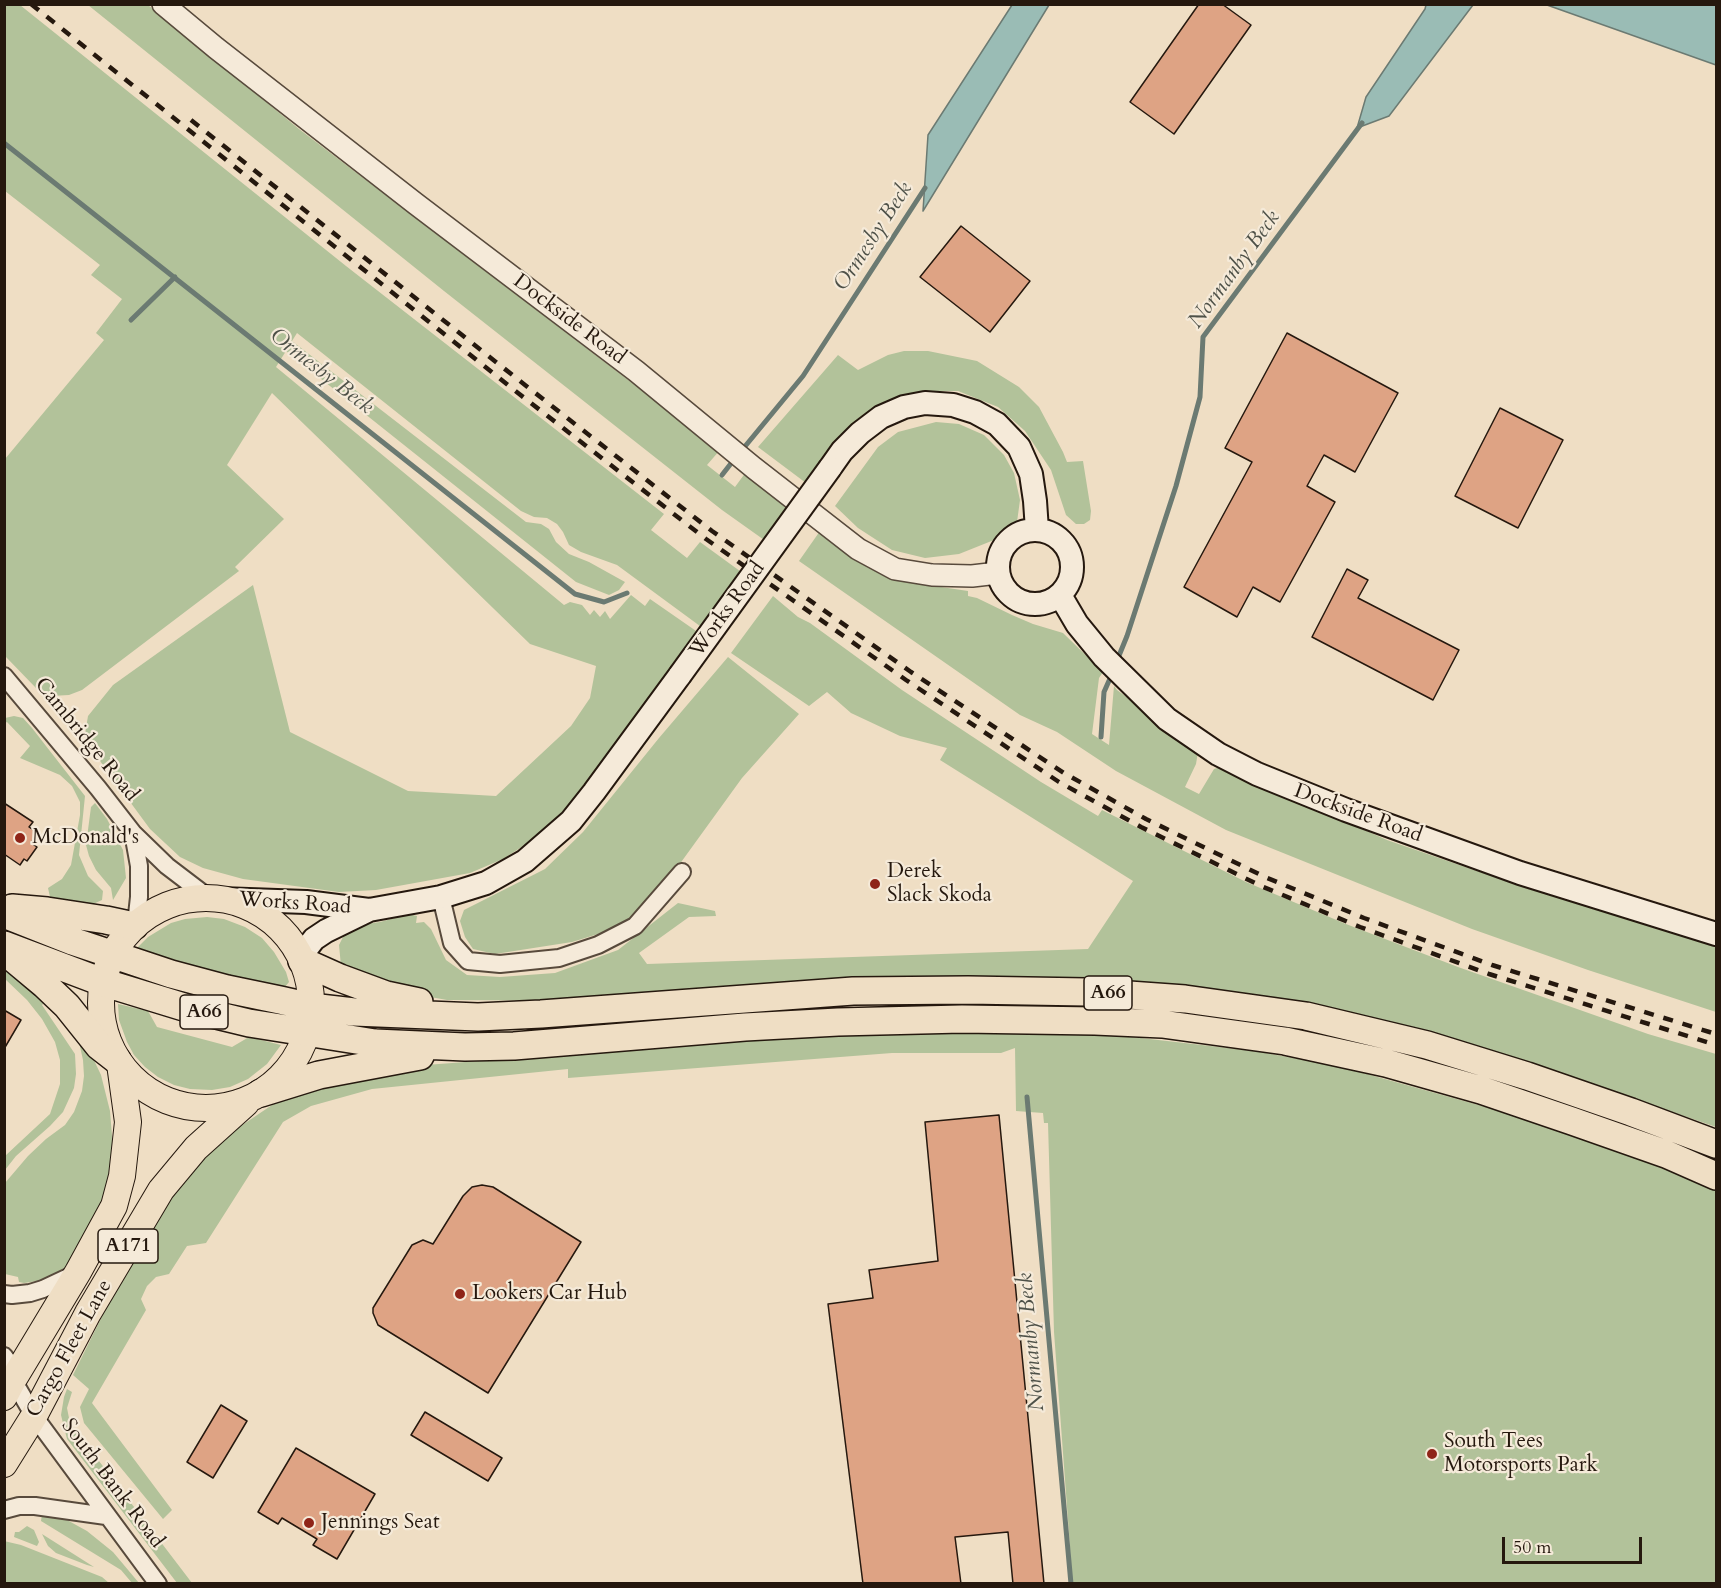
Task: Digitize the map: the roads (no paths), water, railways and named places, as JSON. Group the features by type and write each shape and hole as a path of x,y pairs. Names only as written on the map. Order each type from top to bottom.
{"highway":[{"path":"4,908 47,911 135,925"},
{"name":"A66","path":"4,914 72,941 171,974 227,989 375,1043 465,1047 514,1046 745,1027 962,1019 1162,1024 1285,1041 1386,1063 1481,1090 1572,1121 1716,1176"},
{"name":"A66","path":"4,945 102,982 198,1011 249,1023 309,1019 354,1012 478,1017 541,1014 853,992 968,990 1087,992 1185,999 1306,1016 1428,1045 1527,1076 1716,1144"},
{"path":"4,952 52,991 99,1046 118,1062"},
{"name":"A66","path":"301,959 340,978 386,995 407,1001 433,1004 478,1017"},
{"name":"A66","path":"257,1096 319,1075 465,1047"}],"main road":[{"name":"Works Road","path":"215,899 306,902 369,909 441,897 486,883 525,861 571,820 594,792 842,451 881,417 904,407 926,403 953,405 975,412 998,424 1019,447 1031,474 1037,530"},
{"path":"1037,530 1053,534 1069,551 1072,563 1071,578 1060,595 1048,603 1031,604 1017,600 1006,590 998,573 999,559 1004,548 1015,536 1026,531 1037,530"},
{"name":"Dockside Road","path":"1060,595 1077,624 1104,657 1143,697 1167,719 1218,754 1284,786 1520,873 1716,934"},
{"path":"257,1096 235,1105 217,1108 180,1106 146,1090 132,1079 118,1062 108,1042 102,1022 100,1002 102,982 113,954 122,939 135,925 149,915 178,902 215,899 237,903 268,918 292,942 307,975 309,1019"},
{"name":"Works Road","path":"301,959 314,939 369,909"},
{"name":"Cargo Fleet Lane","path":"4,1464 34,1416 88,1313 161,1190 196,1148 280,1078 295,1060 309,1019"},
{"name":"Cargo Fleet Lane","path":"7,1385 78,1272 114,1206 122,1176 128,1122 118,1062"}],"street":[{"name":"Dockside Road","path":"163,4 416,204 636,371 754,468 858,549 895,569 932,575 972,576 998,573"},
{"name":"Cambridge Road","path":"4,676 133,833 167,866 215,899"},
{"name":"Cambridge Road","path":"133,833 139,866 139,897 135,925"},
{"path":"441,897 452,944 468,961 512,963 559,958 598,945 635,926 682,872"},
{"path":"4,1294 30,1293 78,1272"},
{"name":"South Bank Road","path":"4,1356 10,1364 7,1385 34,1416 158,1584"},
{"path":"4,1509 35,1506 106,1516"}],"water":[{"path":"1012,5 1049,5 923,211 928,135"},
{"path":"1426,5 1473,5 1389,116 1357,128 1366,97"},
{"path":"1547,5 1716,5 1716,65"}],"waterway":[{"name":"Normanby Beck","path":"1116,663 1176,486 1200,397 1203,337 1362,123"},
{"name":"Ormesby Beck","path":"4,143 575,594 604,602 627,593"},
{"name":"Ormesby Beck","path":"742,450 803,376 925,188"},
{"path":"131,320 175,277"},
{"name":"Ormesby Beck","path":"722,475 736,457"},
{"name":"Normanby Beck","path":"1101,737 1104,692 1112,674"},
{"name":"Normanby Beck","path":"1027,1097 1071,1584"}],"railway":[{"path":"31,4 518,393 706,539 906,680 1059,782 1141,827 1261,886 1360,927 1489,974 1716,1045"},
{"path":"191,120 712,531 911,672 1064,773 1146,819 1265,877 1364,918 1492,965 1716,1034"}],"place":[{"name":"McDonald's","path":"20,838"},
{"name":"Derek Slack Skoda","path":"875,884"},
{"name":"Lookers Car Hub","path":"460,1294"},
{"name":"South Tees Motorsports Park","path":"1432,1454"},
{"name":"Jennings Seat","path":"309,1523"}]}
